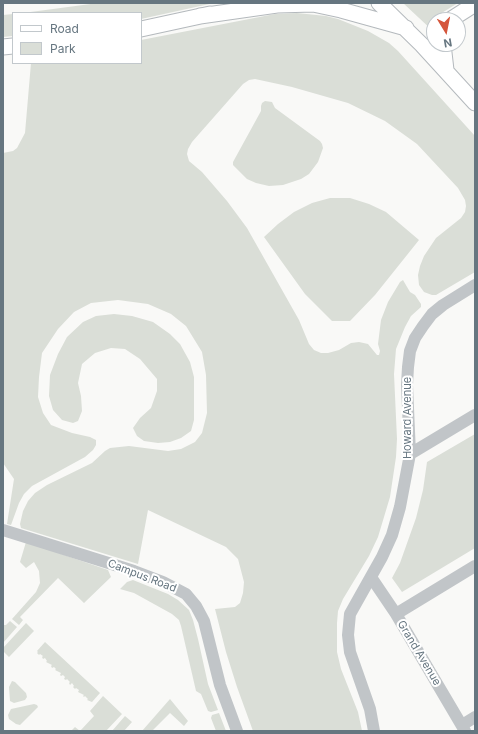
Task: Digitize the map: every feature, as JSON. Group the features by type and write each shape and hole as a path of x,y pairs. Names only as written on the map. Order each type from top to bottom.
{"main road":[{"path":"142,28 200,16 249,3"},
{"path":"380,3 446,70 475,103"},
{"path":"200,16 277,5 313,4 406,28"},
{"path":"462,12 475,4"},
{"path":"444,52 446,70"}],"street":[{"name":"Howard Avenue","path":"374,731 370,709 350,652 348,635 350,614 382,557 392,535 400,507 410,454 407,384 410,351 422,326 432,314 443,305 475,285"},
{"path":"410,454 475,415"},
{"name":"Campus Road","path":"3,530 134,571 162,582 186,594 196,606 204,621 220,685 236,731"},
{"path":"396,614 475,566"},
{"name":"Grand Avenue","path":"371,577 396,614 464,728"},
{"path":"464,728 475,717"}],"green space":[{"path":"98,3 214,3 142,19 142,12 30,12"},
{"path":"403,3 458,3 443,12 426,12 426,25"},
{"path":"297,13 326,16 338,19 368,31 389,43 475,136 475,272 436,295 424,292 419,285 418,275 420,266 424,256 436,238 461,218 465,212 465,200 458,188 417,144 385,121 348,103 292,87 255,79 249,80 243,84 192,142 187,154 189,161 202,172 227,201 247,228 299,320 309,344 314,350 321,353 328,353 339,350 351,343 359,342 368,344 377,355 379,355 380,351 378,344 381,320 388,302 400,282 403,280 410,292 415,295 421,304 421,307 411,316 396,349 394,374 397,439 390,497 378,537 369,556 343,599 338,611 337,652 341,669 358,712 362,731 253,731 226,652 215,609 235,607 240,603 243,593 244,582 238,559 226,547 148,510 138,564 21,528 20,524 23,511 28,501 35,493 47,485 92,463 110,448 129,446 168,451 181,449 195,442 202,433 207,413 206,375 202,352 186,326 171,314 148,304 118,300 91,303 74,312 58,329 42,353 38,397 43,413 51,425 72,433 90,437 96,440 96,445 85,457 32,486 24,494 19,503 11,525 7,524 14,479 3,463 3,153 13,151 17,148 25,133 31,64 142,64 142,40 275,14"},
{"path":"12,14 12,36 3,37 3,15"},
{"path":"265,101 272,102 275,108 320,141 323,148 318,162 309,174 301,179 283,185 269,186 256,183 247,179 233,165 233,162 261,111 262,103"},
{"path":"330,198 350,198 369,204 386,212 419,240 375,295 350,321 332,321 305,294 264,237 294,212 312,203"},
{"path":"114,314 132,316 153,322 170,334 180,344 190,362 194,377 194,420 191,431 181,438 170,442 158,443 144,441 137,436 133,428 140,418 151,408 157,391 157,379 140,359 125,349 111,348 95,353 82,364 78,383 82,411 78,421 73,423 62,420 53,410 49,396 50,375 58,354 67,337 83,322 96,316"},
{"path":"475,434 475,548 402,592 392,578 400,563 416,518 423,490 427,462"},
{"path":"26,542 108,570 111,577 84,603 58,578 20,617 23,620 19,625 12,619 36,592 40,583 39,571 34,562 26,568 20,562"},
{"path":"133,580 168,594 178,600 189,610 198,639 208,684 218,710 211,712 208,711 201,694 196,691 179,620 172,614 134,593 120,589 127,582"},
{"path":"10,621 17,627 3,643 3,625 6,625"},
{"path":"26,623 34,631 9,657 3,651 3,648"},
{"path":"45,642 100,693 92,702 87,700 88,699 85,696 83,696 84,695 78,692 79,690 73,687 74,686 72,683 70,685 70,682 67,679 64,679 65,677 63,675 60,675 61,673 55,670 56,669 54,667 52,668 52,665 46,662 47,661 45,658 43,659 43,656 37,653"},
{"path":"12,681 26,693 27,697 25,700 14,703 10,701 9,687"},
{"path":"103,696 122,714 106,731 80,731 94,716 90,711"},
{"path":"170,699 188,721 184,726 170,713 152,731 142,731"},
{"path":"34,704 38,707 20,725 9,719 8,715 11,709"},
{"path":"219,713 226,731 216,731 211,718 212,715"},
{"path":"125,716 132,722 124,731 112,731"},
{"path":"75,727 80,731 71,731"}]}
